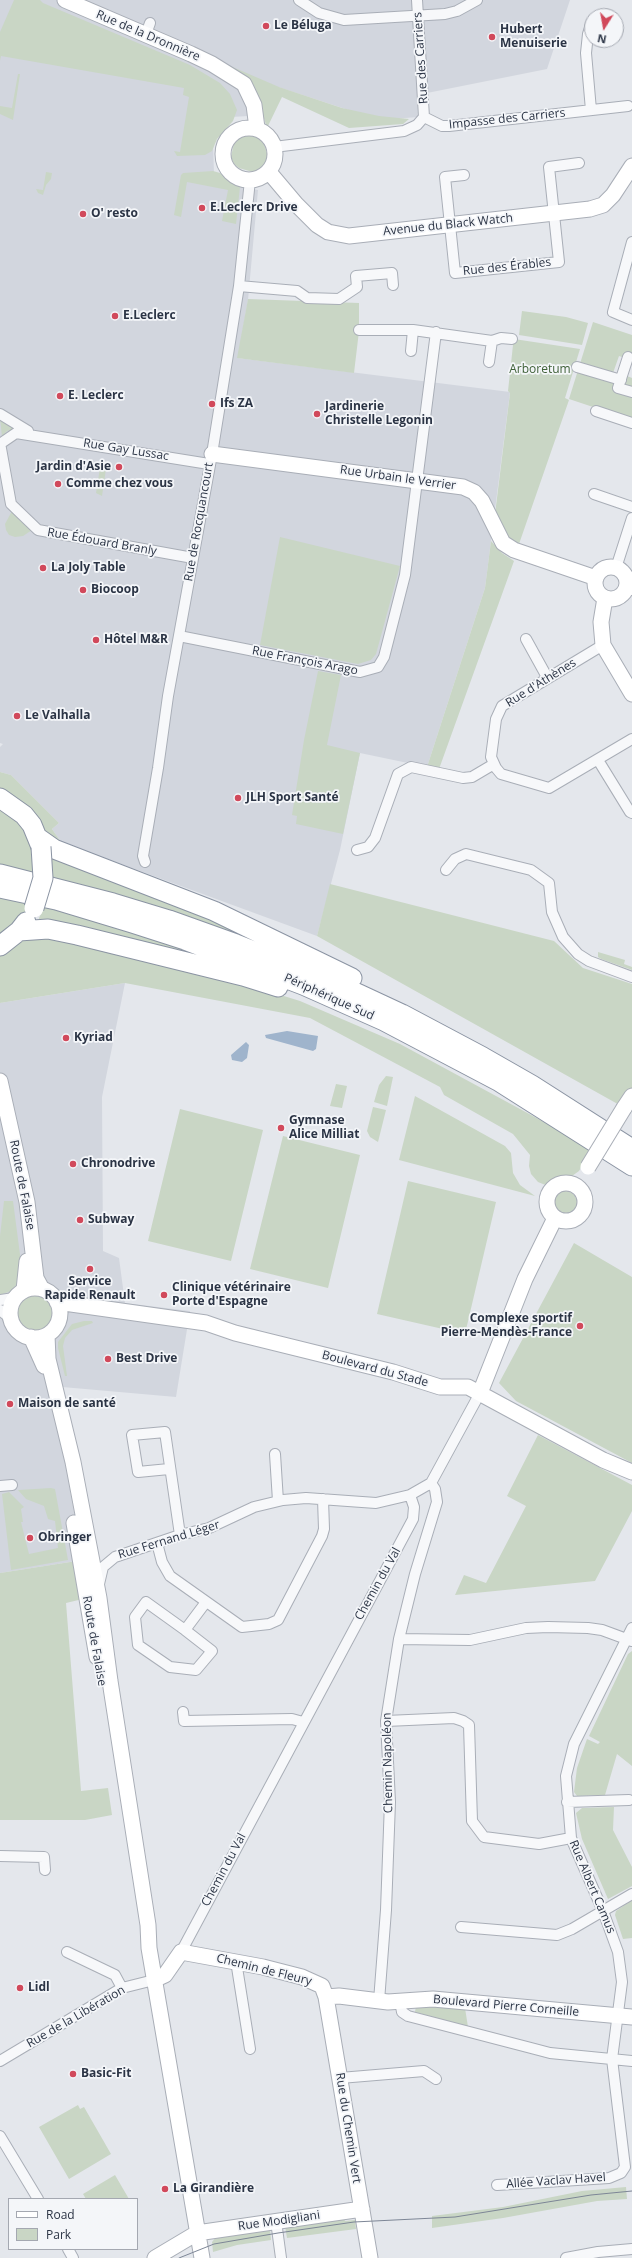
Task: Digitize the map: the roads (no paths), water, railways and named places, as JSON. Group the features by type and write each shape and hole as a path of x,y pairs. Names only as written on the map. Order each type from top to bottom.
{"highway":[{"path":"0,798 15,806 24,815 39,842 42,878 34,908 19,932 0,946"},
{"path":"19,932 48,929 76,934 243,976 328,1004 360,1017 388,1015 374,989 256,931 176,895 39,842"},
{"name":"Périphérique Sud","path":"0,874 114,903 177,922 294,966 388,1015 532,1085 632,1149"},
{"name":"Périphérique Sud","path":"0,888 56,900 185,940 388,1015 498,1081 632,1166"}],"street":[{"name":"Rue de la Dronnière","path":"65,0 148,29 229,75 244,98 247,106 250,128"},
{"path":"299,0 319,13 344,20 445,14 457,11 477,0"},
{"name":"Rue des Carriers","path":"417,0 424,117"},
{"path":"587,48 591,110"},
{"name":"Impasse des Carriers","path":"424,117 442,126 449,126 628,106"},
{"path":"274,147 404,131 417,125 424,117"},
{"path":"250,128 268,135 274,147 273,165 269,172 259,179 250,180 238,178 231,172 224,162 223,153 226,142 231,134 250,128"},
{"path":"554,214 549,167 579,163"},
{"name":"Avenue du Black Watch","path":"269,172 296,204 317,224 328,232 349,236 590,209 603,205 614,195 632,166"},
{"path":"450,225 445,177 464,175"},
{"name":"Rue de Rocquancourt","path":"145,862 143,856 158,768 168,696 180,636 239,286 250,180"},
{"name":"Rue des Érables","path":"450,225 455,273 558,262 554,214"},
{"path":"632,242 613,312 632,320"},
{"path":"239,286 297,291 308,298 339,299 357,286 356,276 392,273 393,285"},
{"path":"359,330 413,330 492,341 501,338 512,339"},
{"path":"411,351 413,330"},
{"name":"Rue François Arago","path":"180,636 360,672 378,667 384,657 405,575 436,332"},
{"path":"489,362 492,341"},
{"path":"628,357 618,388 632,392"},
{"path":"577,367 621,380"},
{"path":"596,411 632,423"},
{"name":"Rue Gay Lussac","path":"0,414 20,428 43,436"},
{"name":"Rue Gay Lussac","path":"0,444 16,432 210,459"},
{"name":"Rue Édouard Branly","path":"0,444 10,504 38,530 193,558"},
{"name":"Rue Urbain le Verrier","path":"210,459 463,486 474,492 482,501 503,543 514,550 596,578"},
{"path":"594,494 632,507"},
{"path":"616,568 632,518"},
{"path":"616,568 625,576 629,589 618,597 605,598 597,590 596,578 604,569 616,568"},
{"path":"605,598 601,622 603,645 632,694"},
{"path":"526,639 547,677"},
{"name":"Rue d'Athènes","path":"494,764 491,751 496,719 502,706 547,677 603,645"},
{"path":"357,850 368,847 375,838 398,774 411,768 464,778 472,777 494,764 501,774 508,778 549,788 632,739"},
{"path":"598,760 632,813"},
{"path":"446,870 455,859 466,854 531,870 549,883 552,912 563,937 578,954 589,961 632,977"},
{"name":"Route de Falaise","path":"0,1081 34,1245 36,1278 42,1289"},
{"path":"576,1186 632,1096"},
{"name":"Route de Falaise","path":"0,1113 25,1234 28,1265 13,1296"},
{"path":"569,1183 576,1186 584,1196 584,1208 580,1214 572,1220 562,1221 555,1218 549,1212 547,1205 548,1195 552,1188 559,1184 569,1183"},
{"path":"410,1495 431,1483 480,1393 525,1279 555,1218"},
{"path":"42,1289 48,1292 57,1302 59,1316 57,1323 46,1334 31,1337 18,1331 5,1314 11,1304 13,1296 42,1289"},
{"name":"Boulevard du Stade","path":"57,1302 206,1323 235,1333 393,1372 440,1387 468,1387 603,1460 632,1472"},
{"name":"Boulevard du Stade","path":"57,1323 66,1315 78,1310 101,1308"},
{"name":"Route de Falaise","path":"46,1334 48,1359 72,1462 99,1598 110,1681 148,1925 149,1948 202,2258"},
{"name":"Route de Falaise","path":"31,1337 43,1361 56,1417 142,1929 149,1948"},
{"path":"169,1469 138,1472 132,1435 165,1432 169,1469 180,1535"},
{"path":"275,1454 278,1501"},
{"name":"Chemin Napoléon","path":"379,2001 386,1910 390,1802 386,1721 399,1639 415,1574 437,1502 435,1489 431,1483"},
{"path":"0,1486 12,1485"},
{"name":"Rue Fernand Léger","path":"99,1598 101,1570 107,1562 115,1557 180,1535 209,1528 254,1507 278,1501 323,1499 376,1503 410,1495"},
{"name":"Chemin du Val","path":"181,1952 413,1519 414,1507 410,1495"},
{"path":"157,1543 162,1562 170,1576 237,1624 246,1628 269,1624 278,1620 322,1536 324,1529 323,1499"},
{"path":"146,1602 185,1630 212,1651 196,1670 170,1668 138,1644 135,1617 146,1602"},
{"path":"185,1630 206,1602"},
{"path":"399,1639 470,1640 526,1628 548,1627 588,1628 629,1640"},
{"name":"Rue Albert Camus","path":"625,2016 618,1952 603,1911 571,1838 566,1776 574,1744 629,1640 632,1628"},
{"path":"183,1712 184,1721 292,1719 303,1722"},
{"path":"386,1721 454,1718 463,1721 469,1726 472,1821 484,1837 539,1844 571,1838"},
{"path":"567,1802 629,1800"},
{"path":"0,1856 44,1857 45,1870"},
{"path":"461,1927 552,1936 567,1932 632,1894"},
{"path":"67,1952 115,1975 122,1988"},
{"path":"154,1980 165,1975 181,1952"},
{"name":"Chemin de Fleury","path":"181,1952 236,1961 313,1981 322,1986 326,1997"},
{"path":"236,1961 250,2049"},
{"name":"Rue de la Libération","path":"0,2061 122,1988 154,1980"},
{"path":"326,1997 339,1996 379,2001"},
{"name":"Rue du Chemin Vert","path":"326,1997 370,2258"},
{"name":"Boulevard Pierre Corneille","path":"379,2001 440,1999 625,2016"},
{"path":"400,2001 402,2012 408,2016 550,2053 632,2061"},
{"name":"Allée Vaclav Havel","path":"497,2186 613,2177 621,2173 624,2167 612,2059 625,2016"},
{"path":"340,2078 424,2071 436,2080"},
{"path":"0,2136 37,2198"},
{"path":"621,2142 632,2141"},
{"name":"Rue Modigliani","path":"197,2233 362,2209"},
{"path":"276,2221 281,2258"},
{"path":"154,2258 197,2233"},
{"path":"566,2258 598,2252 632,2249"}],"water":[{"path":"287,1031 318,1036 316,1049 313,1051 266,1038 265,1035"},
{"path":"246,1042 249,1045 247,1058 242,1062 232,1060 231,1055"}],"tram line":[{"path":"179,2258 214,2244 278,2233 354,2222 455,2217 591,2195 632,2191"}],"place":[{"name":"Le Béluga","path":"266,26"},
{"name":"Hubert Menuiserie","path":"492,37"},
{"name":"E.Leclerc Drive","path":"202,208"},
{"name":"O' resto","path":"83,214"},
{"name":"E.Leclerc","path":"115,316"},
{"name":"E. Leclerc","path":"60,396"},
{"name":"Ifs ZA","path":"212,404"},
{"name":"Jardinerie Christelle Legonin","path":"317,414"},
{"name":"Jardin d'Asie","path":"119,467"},
{"name":"Comme chez vous","path":"58,484"},
{"name":"La Joly Table","path":"43,568"},
{"name":"Biocoop","path":"83,590"},
{"name":"Hôtel M&R","path":"96,640"},
{"name":"Le Valhalla","path":"17,716"},
{"name":"JLH Sport Santé","path":"238,798"},
{"name":"Kyriad","path":"66,1038"},
{"name":"Gymnase Alice Milliat","path":"281,1128"},
{"name":"Chronodrive","path":"73,1164"},
{"name":"Subway","path":"80,1220"},
{"name":"Service Rapide Renault","path":"90,1269"},
{"name":"Clinique vétérinaire Porte d'Espagne","path":"164,1295"},
{"name":"Complexe sportif Pierre-Mendès-France","path":"580,1326"},
{"name":"Best Drive","path":"108,1359"},
{"name":"Maison de santé","path":"10,1404"},
{"name":"Obringer","path":"30,1538"},
{"name":"Lidl","path":"20,1988"},
{"name":"Basic-Fit","path":"73,2074"},
{"name":"La Girandière","path":"165,2189"}],"park label":[{"name":"Arboretum","path":"540,370"}]}
